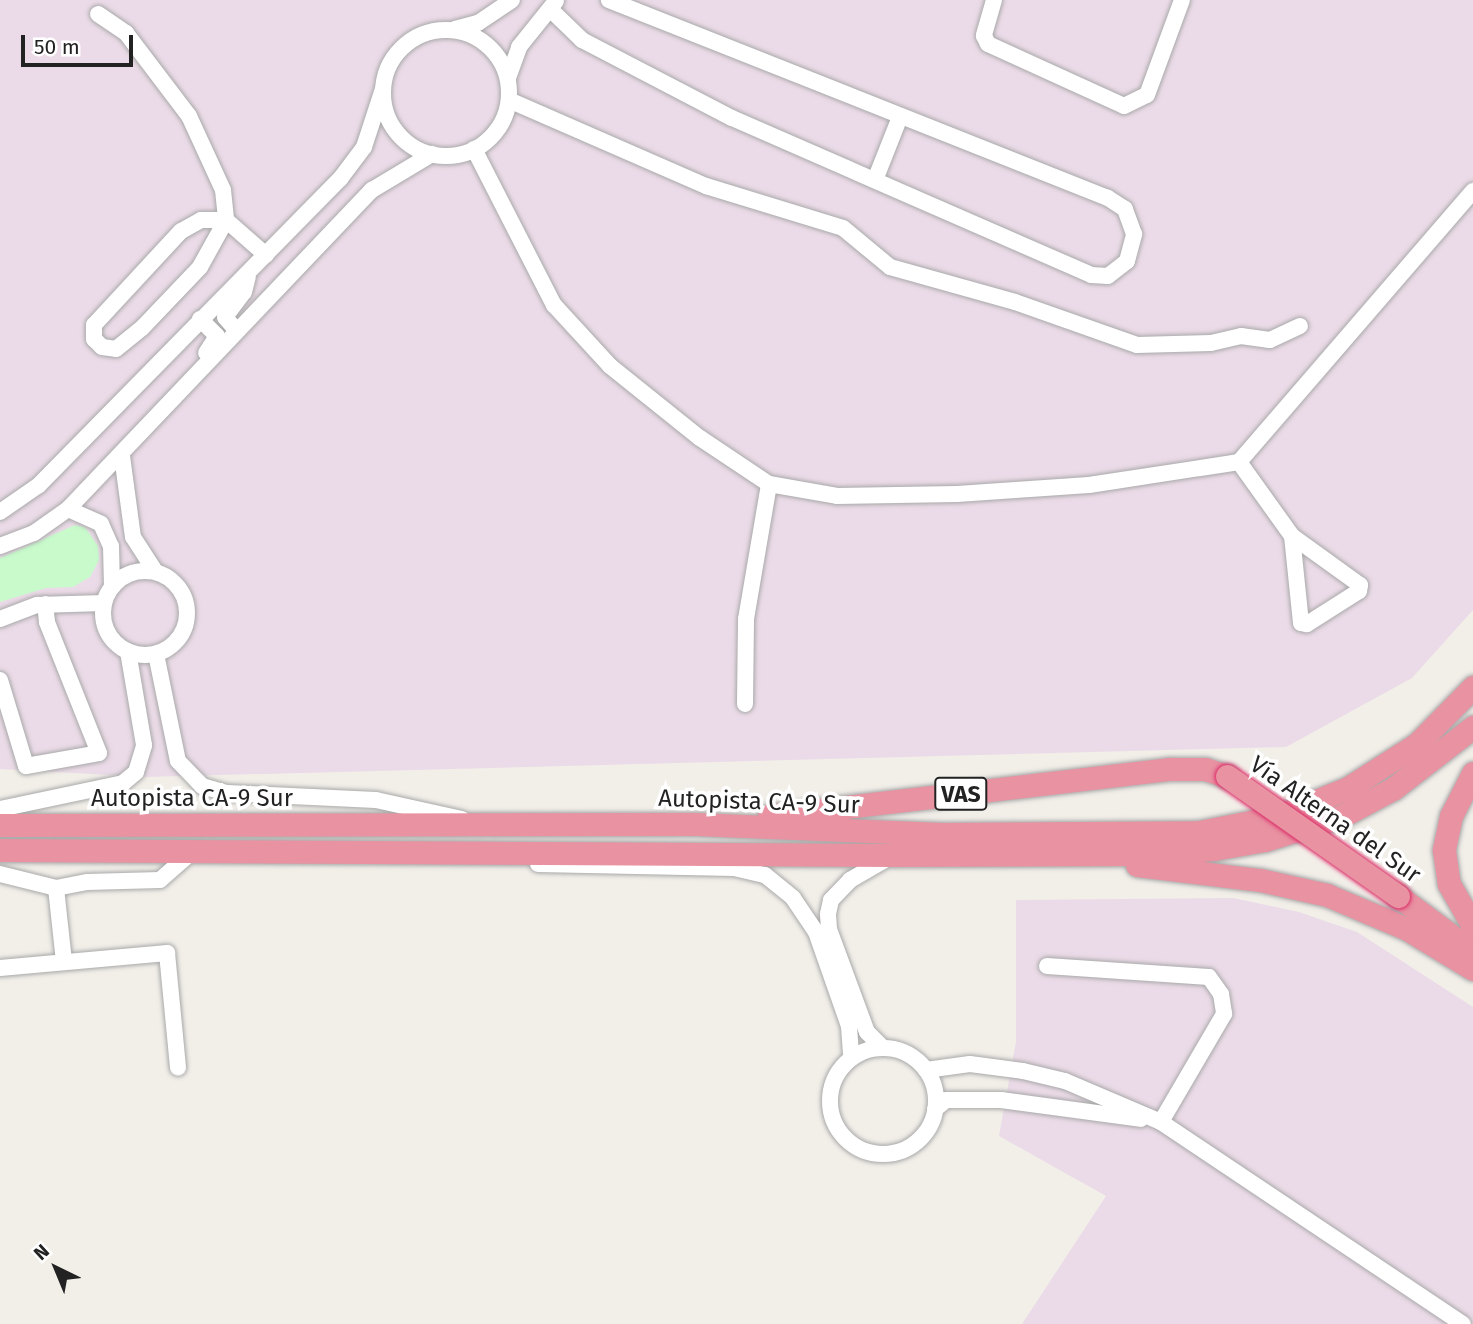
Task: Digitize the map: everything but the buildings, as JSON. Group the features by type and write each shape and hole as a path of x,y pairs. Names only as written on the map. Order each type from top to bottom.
{"highway":[{"name":"Autopista CA-9 Sur","path":"0,825 485,827 695,824 1086,836 1231,827 1313,804 1387,766 1417,744 1473,687"},
{"name":"Autopista CA-9 Sur","path":"0,850 893,855 1106,854 1213,849 1265,840 1342,816 1394,788 1473,727"},
{"name":"Vía Alterna del Sur","path":"695,824 1170,769 1205,769 1227,776 1473,952"},
{"path":"1473,773 1451,816 1444,850 1449,884 1473,926"},
{"name":"Vía Alterna del Sur","path":"1106,854 1136,865 1260,880 1327,895 1407,929 1473,970"}],"street":[{"path":"0,512 38,485 340,179 364,147 389,65 405,44 427,32 478,23 512,0"},
{"path":"383,89 385,111 396,131 412,146 432,155 453,155 474,149 503,120 509,100 508,78 519,47 553,4 594,46 732,118 1091,275 1108,276 1127,261 1134,234 1125,209 1108,198 609,0"},
{"path":"994,0 984,36 988,44 1124,106 1147,95 1182,0"},
{"path":"97,14 126,33 189,116 223,190 226,220 201,267 142,328 116,349 102,347 94,339 94,325 181,231 201,220 226,220 266,255"},
{"path":"453,29 488,45 508,78"},
{"path":"509,100 706,186 843,228 890,267 1015,302 1137,345 1211,343 1241,335 1270,340 1300,327"},
{"path":"876,180 900,117"},
{"path":"474,149 554,306 610,366 700,438 769,484 837,496 957,494 1089,485 1238,462 1473,191"},
{"path":"0,546 34,533 68,509 122,456 372,190 399,170 432,155"},
{"path":"237,331 225,317 244,292 248,273"},
{"path":"182,391 217,336 200,319"},
{"path":"122,456 133,537 155,571 181,589 187,612 181,635 156,654 128,651 107,632 104,603 112,587 131,573 155,571"},
{"path":"1238,462 1292,537 1360,585 1359,591 1307,624 1301,623 1292,537"},
{"path":"745,704 746,619 769,484"},
{"path":"68,509 102,524 111,546 112,587"},
{"path":"0,620 45,604 104,603"},
{"path":"0,680 26,766 99,753 47,622 45,604"},
{"path":"0,809 123,783 136,772 144,745 128,651"},
{"path":"156,654 178,761 202,786 227,793 376,800 429,809 485,827"},
{"path":"0,874 56,888 86,882 160,880 193,851"},
{"path":"504,852 521,864 734,867 765,875 793,898 816,932 849,1026 851,1058 832,1086 829,1103 842,1135 855,1146 888,1153 905,1149 929,1125 935,1109 934,1089 926,1070 900,1050 883,1048 851,1058"},
{"path":"883,1048 867,1032 828,914 831,900 850,880 893,855"},
{"path":"56,888 64,962"},
{"path":"0,968 167,953 178,1067"},
{"path":"1046,966 1209,978 1221,994 1224,1014 1161,1122"},
{"path":"926,1070 970,1064 1023,1070 1065,1081 1161,1122 1463,1324"},
{"path":"935,1109 946,1100 1001,1100 1161,1122"}],"shaded area":[{"path":"0,0 1473,0 1473,610 1412,678 1286,747 146,777 0,769"},
{"path":"1233,898 1299,912 1357,932 1473,1007 1473,1324 1022,1324 1106,1196 999,1136 1016,1042 1016,900"}],"green space":[{"path":"75,525 85,527 98,546 99,560 90,577 73,587 46,588 0,602 0,558"}]}
